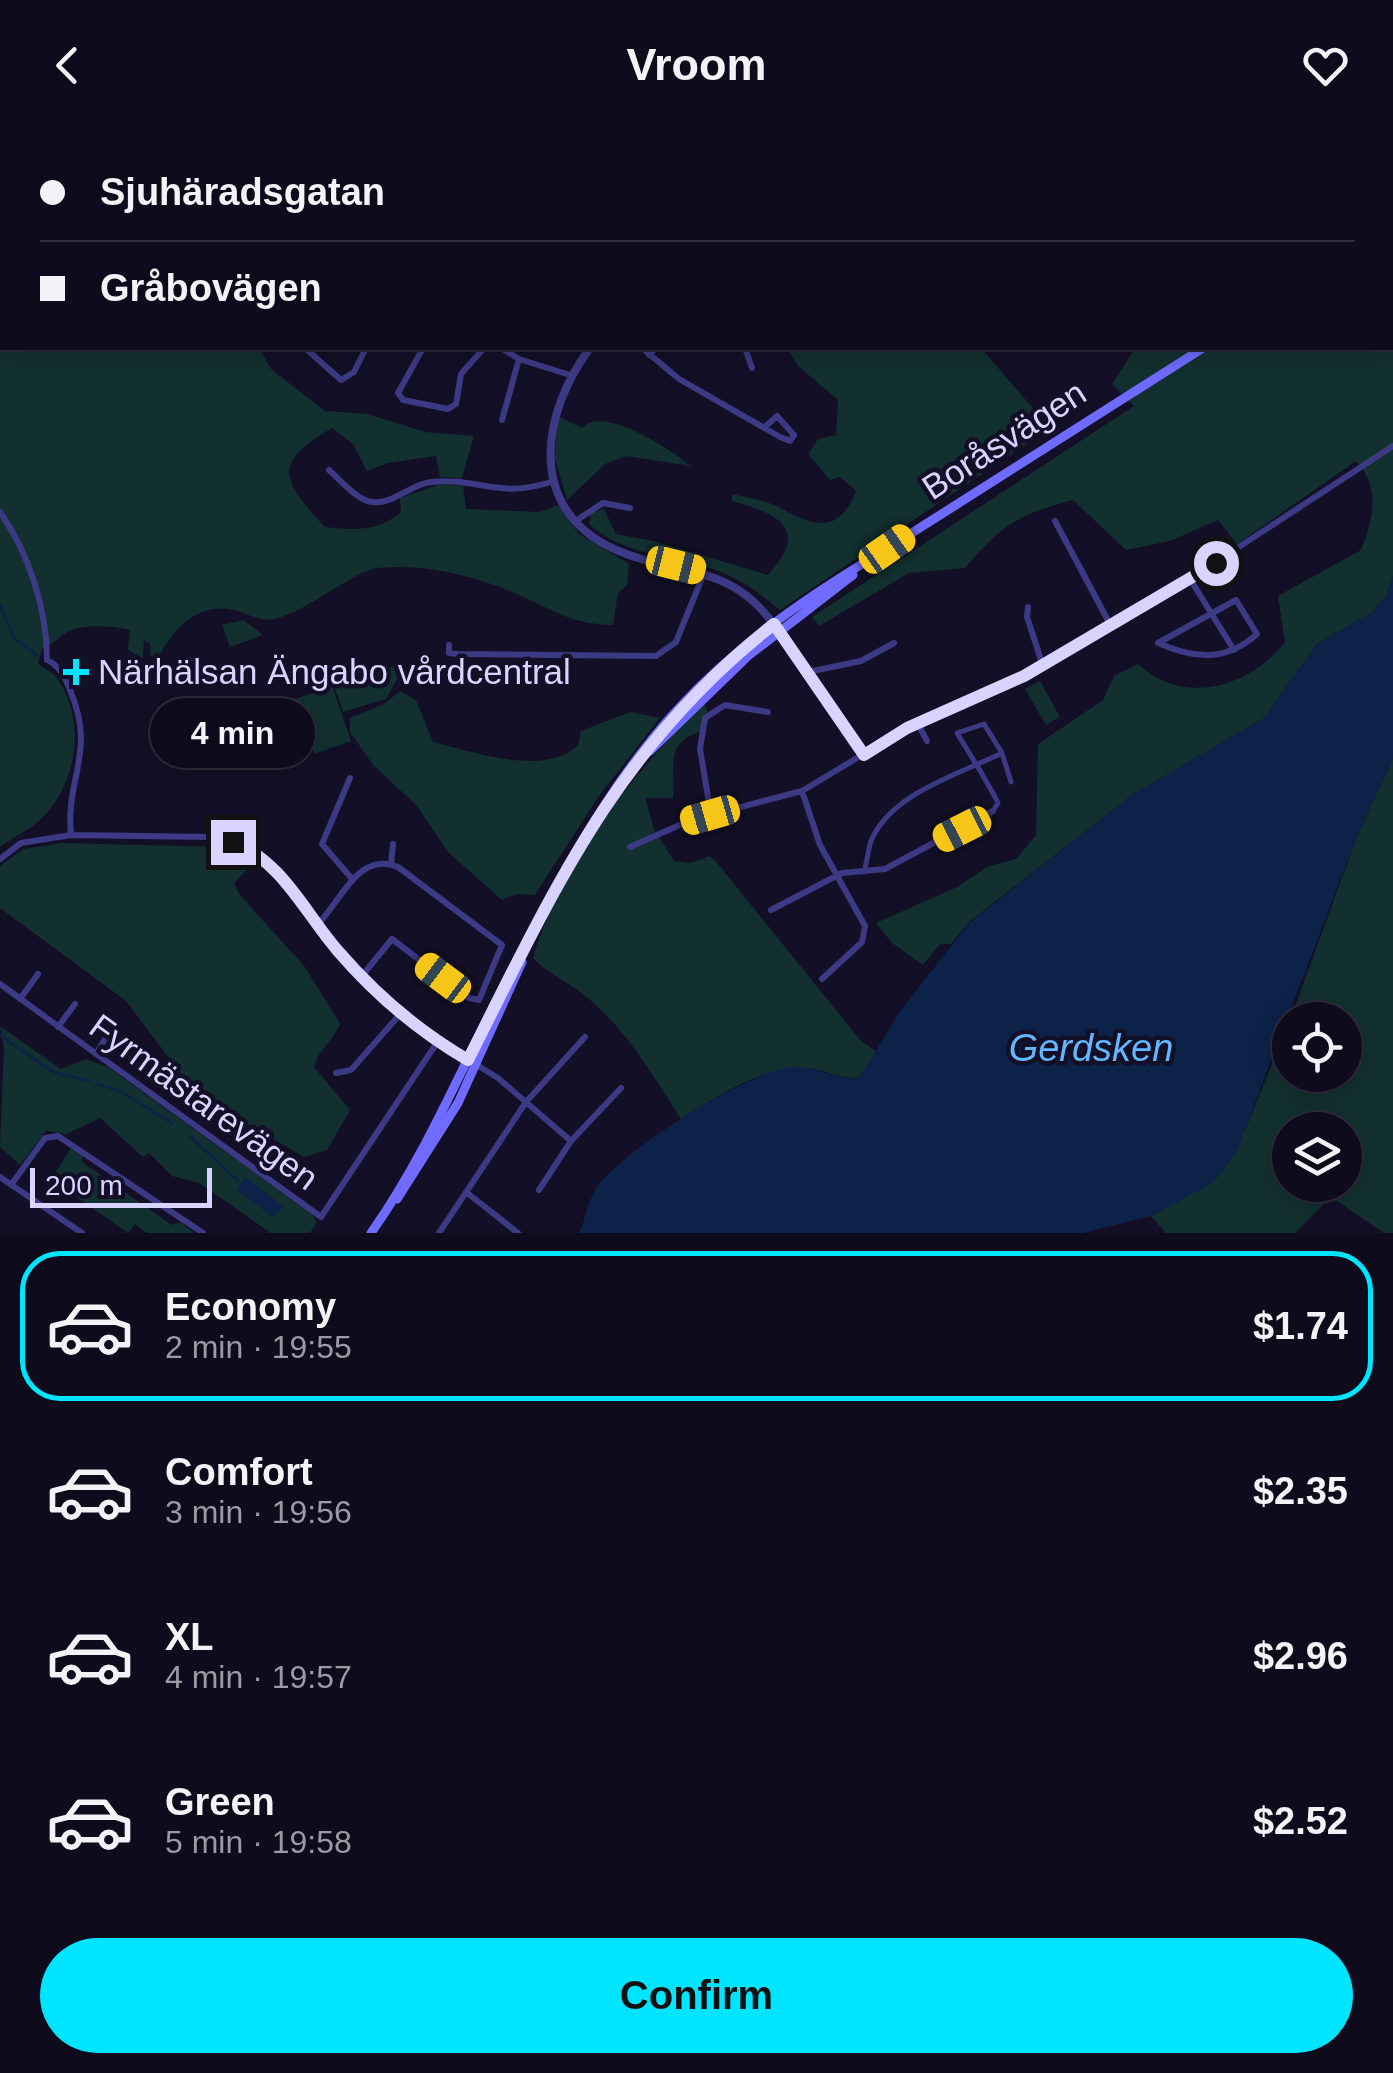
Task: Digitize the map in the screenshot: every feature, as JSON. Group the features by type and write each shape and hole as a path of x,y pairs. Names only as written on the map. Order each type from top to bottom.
{"main road":[{"name":"Boråsvägen","path":"371,1233 425,1161 534,931 584,838 621,782 696,703 776,628 887,549 1201,350"}],"street":[{"path":"307,350 341,380 354,372 365,350"},
{"path":"422,350 398,393 403,400 448,410 456,404 462,374 482,350"},
{"path":"504,350 570,376"},
{"path":"589,350 559,397 550,434 554,481 576,520 614,549 704,572 747,594 808,672 864,755"},
{"path":"644,350 679,379 766,426"},
{"path":"648,354 653,350"},
{"path":"746,350 752,368"},
{"path":"502,420 519,359"},
{"path":"630,847 710,815 802,791 918,724 1043,666 1190,579 1390,447"},
{"path":"328,470 365,500 378,502 426,483 458,482 503,492 554,481"},
{"path":"576,520 598,504 630,508"},
{"path":"0,512 38,591 47,631 47,660 63,675 80,717 84,747 73,796 71,834"},
{"path":"1055,521 1110,626"},
{"path":"450,645 449,652 524,657 656,656 676,642 704,572"},
{"path":"1190,579 1234,650"},
{"path":"1236,600 1258,634 1234,650 1223,656 1187,656 1158,642 1210,610 1236,600"},
{"path":"1028,607 1027,617 1043,666"},
{"path":"808,672 862,662 894,643"},
{"path":"710,815 700,749 705,718 724,705 768,712"},
{"path":"918,724 927,741"},
{"path":"771,910 837,875 885,869 993,811 998,804 957,733 986,724 1002,753 1011,782"},
{"path":"863,873 871,841 886,818 947,777 1002,753"},
{"path":"350,778 322,844 353,880"},
{"path":"802,791 811,824 865,926 865,936 822,979"},
{"path":"0,859 21,843 71,834 211,837 233,842 271,864 362,977 438,1041 473,1062 571,1141"},
{"path":"391,864 393,844"},
{"path":"317,925 353,880 374,863 391,864 502,945 479,1000 469,998 392,939 362,977"},
{"path":"20,999 38,974"},
{"name":"Fyrmästarevägen","path":"0,984 321,1217 438,1041"},
{"name":"Fyrmästarevägen","path":"58,1026 75,1004"},
{"path":"336,1073 351,1070 402,1012"},
{"path":"96,1054 111,1029"},
{"path":"439,1233 526,1102 584,1037"},
{"path":"540,1190 571,1141 620,1088"},
{"path":"11,1185 45,1138 58,1136 204,1233"},
{"path":"0,1177 82,1233"},
{"path":"466,1192 518,1233"}],"green space":[{"path":"0,350 260,350 271,369 325,411 368,414 425,432 474,436 462,478 440,477 436,456 388,463 367,471 353,444 332,428 312,440 299,452 290,473 299,497 325,527 374,526 401,512 400,498 441,484 463,486 466,509 540,512 558,505 579,534 629,564 627,585 618,593 613,625 574,619 468,577 432,569 395,567 368,571 275,619 224,609 201,612 181,626 159,656 151,657 150,644 144,640 143,659 128,650 130,630 96,626 64,634 43,647 38,663 56,677 72,711 71,767 56,801 45,815 0,847"},
{"path":"788,350 983,350 1050,428 780,610 727,574 630,548 589,524 591,513 604,509 616,534 654,541 768,575 781,559 788,534 775,518 732,501 732,494 823,523 841,515 856,491 840,477 830,480 808,454 818,439 836,435 838,400 798,366"},
{"path":"1134,350 1393,350 1393,576 1386,596 1373,612 1317,644 1264,718 1132,795 969,922 951,944 940,944 923,965 892,943 876,923 957,887 987,867 1016,859 1036,835 1038,744 1103,700 1114,676 1138,664 1175,685 1195,688 1235,680 1254,670 1285,642 1278,596 1361,550 1369,527 1372,493 1356,461 1237,544 1218,520 1170,541 1126,550 1073,500 1012,523 965,568 909,573 819,626 812,617 1134,406 1112,384"},
{"path":"557,416 582,428 592,422 620,425 691,466 626,456 605,464 567,500 555,459"},
{"path":"244,620 263,635 230,647 222,625"},
{"path":"397,665 403,668 386,699 343,712 334,685"},
{"path":"1040,681 1060,717 1046,725 1025,689"},
{"path":"332,686 351,741 314,754 295,699"},
{"path":"400,691 416,700 433,742 507,759 547,760 564,755 578,745 581,731 630,712 660,718 598,797 535,895 517,894 502,900 449,853 416,805 373,765 350,732 350,718 384,704"},
{"path":"704,703 710,717 704,730 682,741 674,756 673,798 645,798 654,829 674,861 691,863 710,856 718,864 861,1041 876,1051 860,1077 806,1068 772,1072 740,1084 681,1119 613,1022 533,958 562,887 603,820 651,759"},
{"path":"1393,758 1393,1233 1384,1233 1338,1202 1362,1202 1362,1112 1272,1112 1272,1202 1326,1202 1295,1233 1166,1233 1151,1216 1172,1204 1245,1130 1272,1064 1272,1092 1362,1092 1362,1002 1297,1002 1358,834"},
{"path":"63,843 223,847 252,864 234,883 240,895 305,967 340,1024 314,1067 350,1110 327,1150 304,1157 213,1104 181,1074 126,1001 0,908 0,866 23,849"},
{"path":"0,1026 61,1069 86,1059 108,1067 312,1214 317,1222 310,1233 271,1233 199,1183 172,1176 149,1153 143,1157 100,1118 67,1134 46,1131 20,1165 0,1147 4,1048"},
{"path":"71,1148 83,1155 82,1162 172,1225 180,1222 194,1233 147,1233 135,1224 128,1233 51,1179"}],"water":[{"name":"Gerdsken","path":"1393,576 1393,758 1358,834 1294,1002 1272,1002 1272,1059 1237,1150 1214,1182 1151,1216 1083,1233 579,1233 593,1194 609,1173 657,1135 717,1098 772,1072 792,1067 860,1077 898,1014 969,923 1132,795 1264,718 1317,644 1373,612 1386,596"},
{"path":"245,1177 283,1206 273,1217 236,1190"}],"waterway":[{"path":"0,605 14,638 39,657"},
{"path":"0,1035 53,1072 89,1081"},
{"path":"98,1084 120,1091 173,1124"},
{"path":"191,1137 238,1181"}],"place":[{"name":"Närhälsan Ängabo vårdcentral","path":"76,672"}],"route":[{"path":"233,842 248,847 271,864 338,952 362,977 423,1029 468,1060 584,838 633,763 690,697 774,624 864,755 907,728 1024,676 1216,563"}]}
